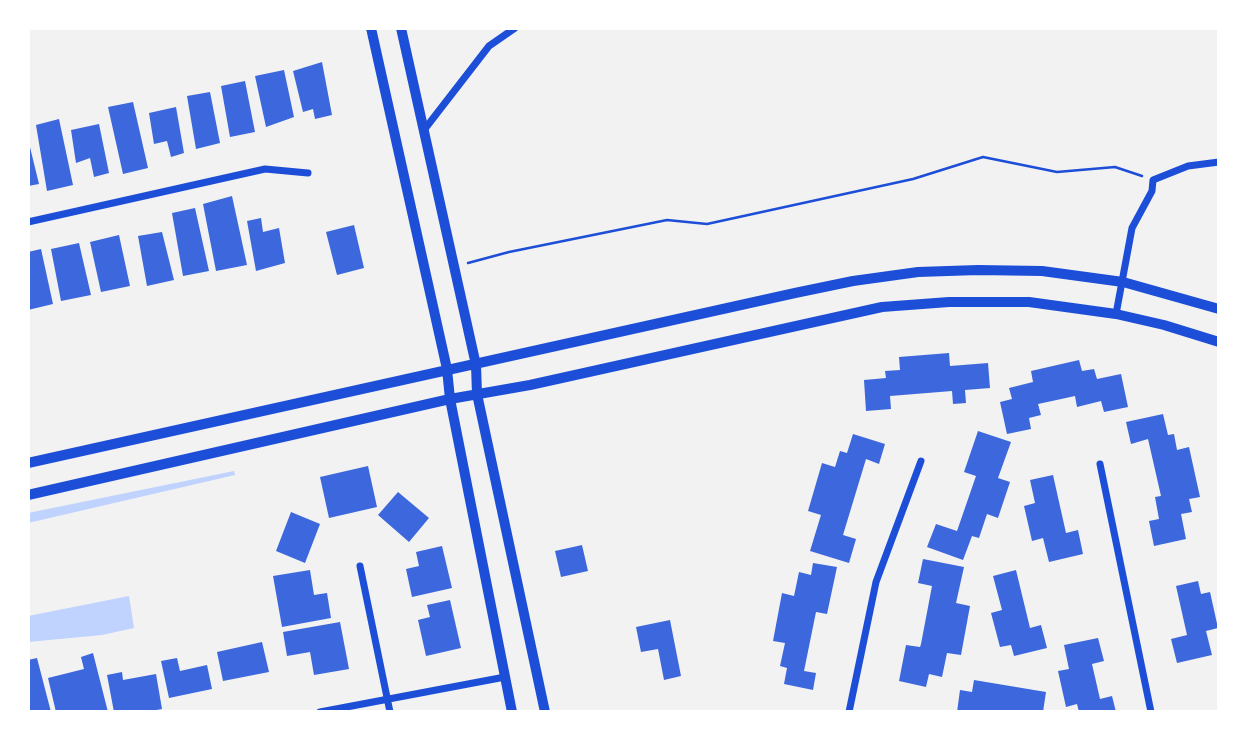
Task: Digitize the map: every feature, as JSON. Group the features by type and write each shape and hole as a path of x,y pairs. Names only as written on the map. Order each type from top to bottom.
{"main road":[{"path":"372,28 447,369 450,399 512,712"},
{"path":"401,28 476,365 477,394 545,712"},
{"path":"28,463 795,292 918,272 1042,271 1123,282 1219,309"},
{"path":"28,495 450,399 530,385 882,307 949,302 1029,302 1116,314 1219,342"}],"street":[{"path":"424,130 489,46 515,28"},
{"path":"1116,314 1132,228 1152,191 1153,180 1188,166 1219,162"},
{"path":"28,222 265,169 309,173"},
{"path":"849,712 876,582 921,461"},
{"path":"1100,464 1151,712"},
{"path":"360,566 390,712"},
{"path":"320,712 505,677"}],"path":[{"path":"455,267 522,249 667,220 707,224 913,179 983,158 1057,172 1115,167 1153,180"}],"water":[{"path":"234,471 235,475 28,523 28,513"},
{"path":"129,596 134,628 102,635 28,642 28,616"}],"building":[{"path":"322,62 332,115 315,119 313,109 303,112 293,71"},
{"path":"284,70 294,117 266,127 255,76"},
{"path":"245,81 255,132 230,137 221,86"},
{"path":"210,92 220,143 196,149 187,96"},
{"path":"133,102 148,168 123,174 108,107"},
{"path":"176,107 184,153 171,157 167,141 154,144 149,113"},
{"path":"59,119 73,185 47,191 36,125"},
{"path":"99,124 109,173 94,177 90,158 76,163 71,130"},
{"path":"28,139 39,184 28,186"},
{"path":"232,196 247,265 216,271 203,204"},
{"path":"195,208 209,271 183,276 172,213"},
{"path":"261,218 263,232 279,228 285,263 256,271 247,221"},
{"path":"354,225 364,268 337,275 326,232"},
{"path":"162,232 174,280 147,286 138,236"},
{"path":"119,235 130,286 101,292 90,242"},
{"path":"79,243 91,295 61,301 51,249"},
{"path":"41,249 53,304 28,310 28,252"},
{"path":"949,353 950,366 988,363 990,388 965,390 966,403 953,404 952,391 890,396 891,409 866,411 864,380 886,378 885,371 900,370 899,357"},
{"path":"1079,360 1082,371 1094,369 1097,379 1121,374 1128,407 1104,412 1101,401 1077,407 1075,396 1038,404 1041,415 1029,418 1031,429 1007,434 1000,402 1012,399 1009,388 1033,382 1031,371"},
{"path":"1163,414 1168,435 1174,434 1177,450 1189,447 1200,497 1189,499 1192,512 1181,514 1186,539 1154,546 1149,521 1159,519 1155,497 1161,496 1148,439 1131,444 1126,422"},
{"path":"978,431 1011,442 998,478 1010,482 998,518 987,514 979,538 972,536 963,560 927,547 936,524 957,531 976,476 964,472"},
{"path":"853,434 885,444 879,464 866,459 843,535 856,539 849,563 810,551 821,515 808,511 822,463 835,467 840,451 847,453"},
{"path":"368,466 377,507 329,518 320,477"},
{"path":"1053,475 1066,533 1078,530 1083,554 1049,562 1043,538 1032,541 1024,506 1035,503 1030,480"},
{"path":"398,492 429,518 409,542 378,515"},
{"path":"291,512 320,524 305,563 276,551"},
{"path":"582,545 588,571 561,577 555,551"},
{"path":"442,546 452,588 412,597 406,569 419,566 416,552"},
{"path":"923,559 964,567 956,603 970,606 961,655 947,653 942,677 929,674 926,687 899,681 906,645 920,647 921,644 932,586 918,583"},
{"path":"813,563 837,567 827,614 816,612 804,671 816,673 813,690 784,684 787,668 780,666 785,643 773,641 782,593 794,596 799,572 811,575"},
{"path":"310,570 314,595 327,593 331,618 282,627 273,576"},
{"path":"1016,570 1030,628 1041,625 1047,648 1014,656 1011,645 1000,647 991,613 1002,610 993,576"},
{"path":"1198,581 1201,594 1210,592 1218,628 1206,631 1212,655 1177,663 1171,639 1187,635 1176,586"},
{"path":"450,600 461,648 426,656 418,620 430,617 427,605"},
{"path":"670,620 681,676 664,680 658,649 641,652 636,627"},
{"path":"340,622 349,669 314,675 310,652 287,656 283,632"},
{"path":"1098,638 1104,661 1092,664 1100,699 1112,696 1116,712 1079,712 1077,704 1066,707 1058,671 1069,669 1064,645"},
{"path":"262,642 269,672 223,681 217,652"},
{"path":"93,653 108,712 56,712 48,678 84,669 81,657"},
{"path":"37,658 51,712 29,712 28,660"},
{"path":"177,658 180,671 207,665 212,689 169,698 161,661"},
{"path":"122,672 123,680 156,674 162,709 114,712 107,675"},
{"path":"974,680 1046,692 1043,712 957,712 960,690 972,692"}]}
